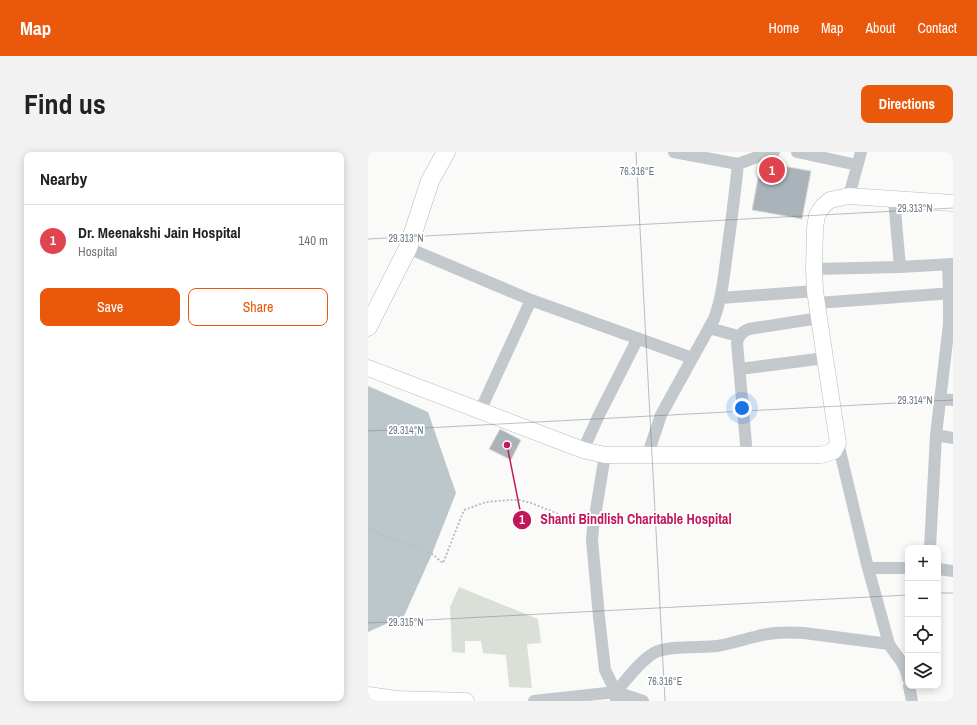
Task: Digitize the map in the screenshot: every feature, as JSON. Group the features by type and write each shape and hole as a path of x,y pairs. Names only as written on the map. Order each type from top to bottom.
{"highway":[{"path":"368,327 408,248 430,181 446,152"}],"main road":[{"path":"368,368 583,450 605,454 821,456 834,451 838,443 817,304 814,269 815,228 817,216 823,206 830,200 849,196 953,203"},
{"path":"368,695 397,700 466,701"}],"street":[{"path":"674,152 738,164 774,152"},
{"path":"797,152 857,165"},
{"path":"849,196 861,152"},
{"path":"648,454 661,415 718,310 738,164"},
{"path":"894,199 900,267"},
{"path":"408,248 531,300 692,358"},
{"path":"814,269 950,264 950,336 936,435 930,545"},
{"path":"720,298 817,304 951,293"},
{"path":"480,411 531,300"},
{"path":"748,455 737,343 738,336 749,329 817,304"},
{"path":"709,328 738,336"},
{"path":"583,450 638,338"},
{"path":"740,369 825,358"},
{"path":"940,399 953,400"},
{"path":"936,435 953,438"},
{"path":"838,443 868,568 889,644 902,661 905,668"},
{"path":"605,454 593,528 594,554 605,670 616,696"},
{"path":"868,568 905,568"},
{"path":"941,569 953,570"},
{"path":"616,696 646,658 655,652 666,649 716,646 759,635 774,633 804,633 889,644"},
{"path":"910,689 912,701"},
{"path":"534,701 616,696 643,701"}],"path":[{"path":"368,529 432,554 443,563 464,510 486,502 520,500 593,528"}],"shaded area":[{"path":"368,386 428,412 456,493 432,554 404,616 368,632"},
{"path":"459,587 538,619 541,643 527,644 532,688 509,687 506,655 483,653 481,641 465,641 465,653 452,652 450,607"}],"building":[{"path":"761,162 811,171 802,219 752,210"},
{"path":"500,429 521,440 511,460 489,449"}],"place":[{"name":"Dr. Meenakshi Jain Hospital","path":"772,170"},
{"name":"Shanti Bindlish Charitable Hospital","path":"507,445"}]}
